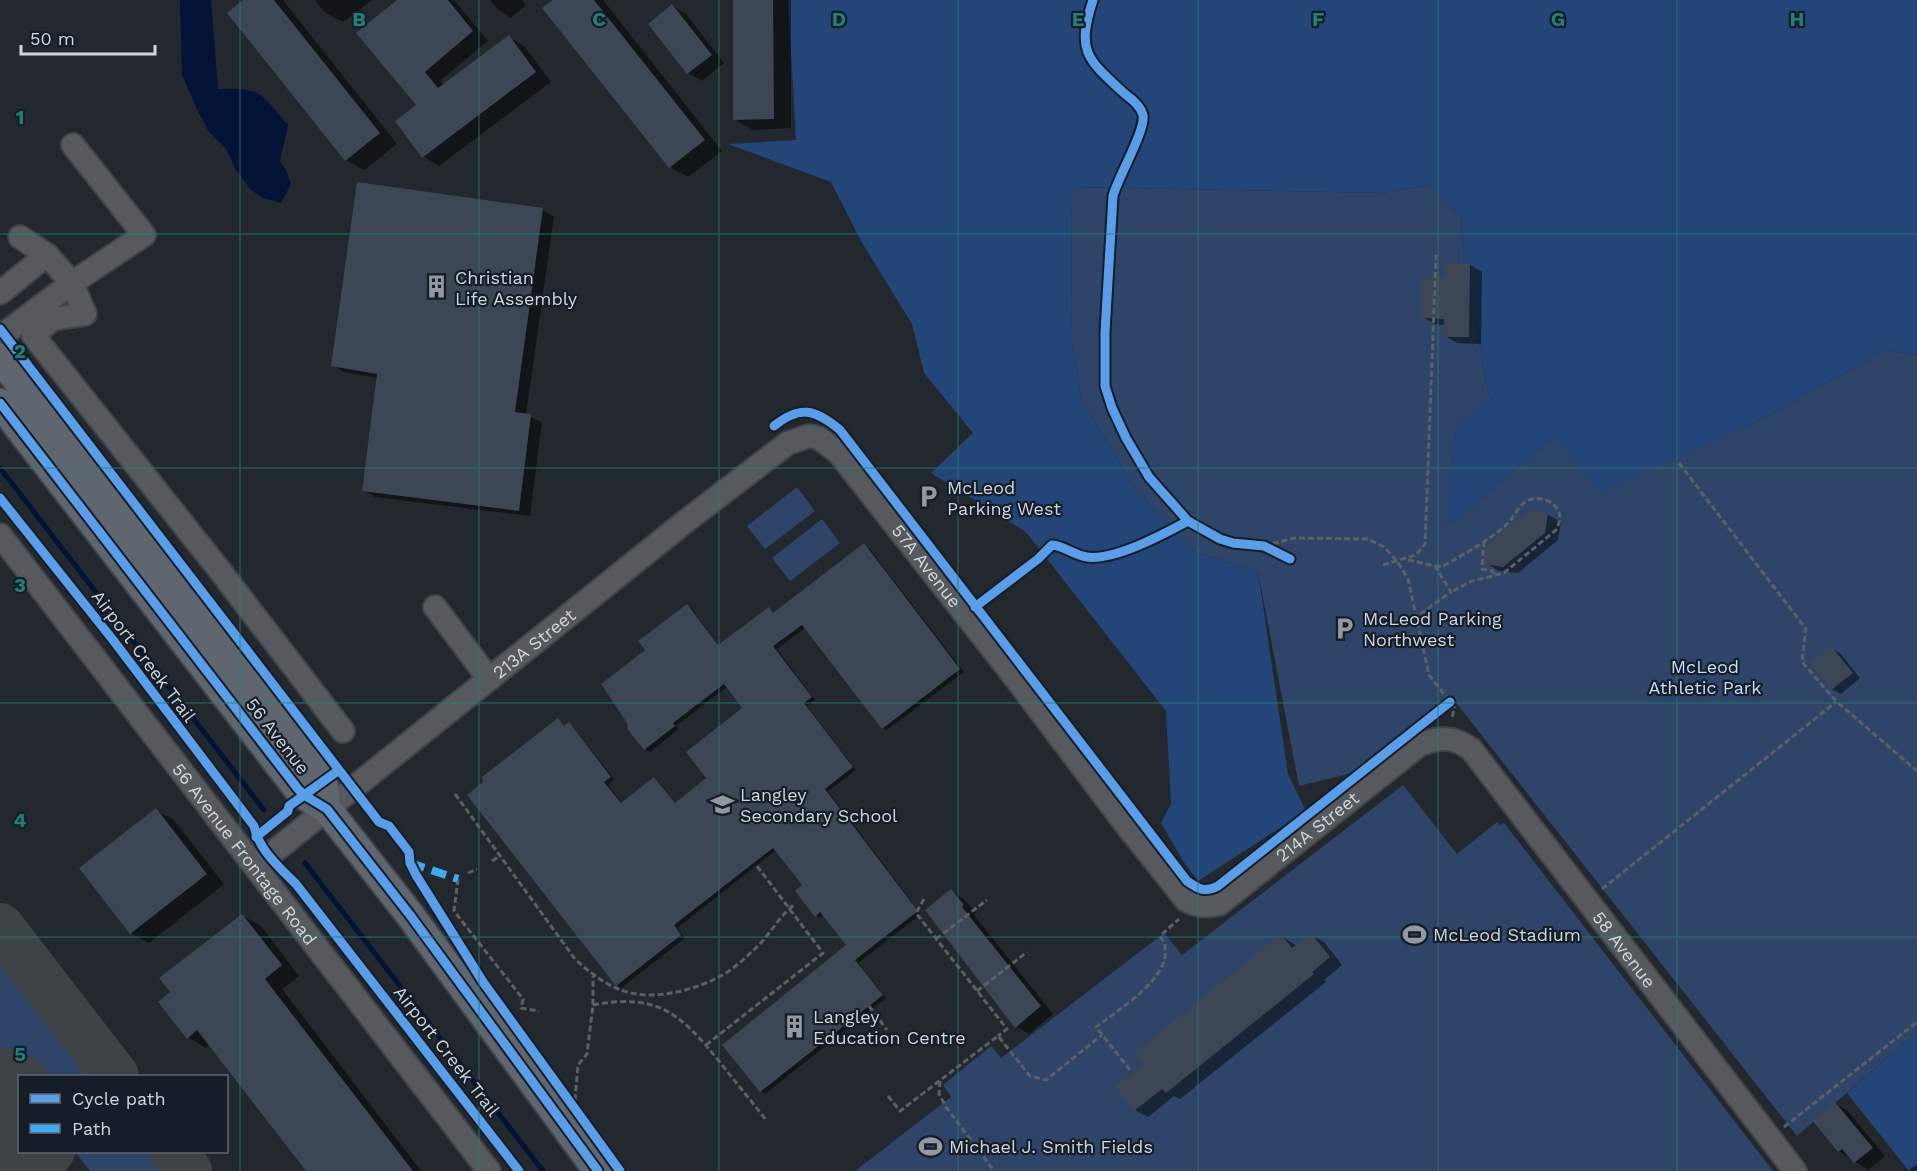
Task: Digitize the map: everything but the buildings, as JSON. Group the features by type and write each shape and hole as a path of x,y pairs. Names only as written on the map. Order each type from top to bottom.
{"main road":[{"name":"56 Avenue","path":"0,358 318,770 323,781 327,809"},
{"name":"56 Avenue","path":"0,403 298,789 327,809 410,915 598,1171"}],"street":[{"path":"0,337 72,283 144,235 73,145"},
{"path":"20,237 46,255 72,283 86,314 53,319 33,335 193,536 343,731"},
{"path":"0,294 46,255"},
{"name":"213A Street","path":"255,866 686,521 788,443 809,436 819,438"},
{"name":"57A Avenue","path":"819,438 838,452 1010,670 1185,908"},
{"name":"56 Avenue Frontage Road","path":"0,536 489,1171"},
{"path":"435,607 489,679"},
{"name":"214A Street","path":"1185,908 1219,904 1419,745 1434,739 1449,738"},
{"name":"58 Avenue","path":"1449,738 1461,741 1471,749 1796,1171"}],"path":[{"path":"1406,560 1416,555 1425,544 1436,255"},
{"path":"1678,464 1806,629 1802,662 1836,701 1917,771"},
{"path":"1383,565 1406,560 1442,567 1508,524 1521,505 1533,499 1553,504 1559,513 1560,519 1556,530 1504,573 1472,581 1450,592 1416,617"},
{"path":"1253,545 1264,546 1295,538 1368,539 1384,547 1397,561 1408,579 1429,675 1454,707 1449,738"},
{"path":"1484,541 1482,569 1492,571 1496,576"},
{"path":"1264,546 1275,552"},
{"path":"1435,566 1450,592"},
{"path":"1586,901 1836,701"},
{"path":"1441,709 1450,702"},
{"path":"455,794 575,959 593,976 624,991 652,995 680,991 714,979 734,967 760,944 789,908 795,904"},
{"path":"492,861 501,856"},
{"path":"706,1045 823,953 757,866"},
{"path":"468,873 477,869"},
{"path":"458,879 454,911 523,999 521,1008 539,1011"},
{"path":"888,1096 900,1111 1007,1029 916,913 924,899"},
{"path":"936,939 987,900"},
{"path":"1130,1070 1096,1027 1154,982 1167,956 1165,942 1160,936 1185,908"},
{"path":"977,991 1027,952"},
{"path":"574,1108 578,1065 587,1054 593,1005 593,976"},
{"path":"650,1005 652,995"},
{"path":"593,1005 623,1002 650,1005 671,1012 687,1024 706,1045 767,1121"},
{"path":"869,1006 886,1030"},
{"path":"1770,1138 1917,1022"},
{"path":"998,1036 1030,1076 1046,1080 1102,1035"},
{"path":"940,1079 939,1094 946,1107 994,1171"},
{"path":"567,1097 574,1108"}],"green space":[{"name":"McLeod Athletic Park","path":"1430,185 1461,217 1464,263 1489,397 1455,430 1447,527 1555,437 1674,457 1758,421 1886,350 1917,355 1917,1032 1797,1136 1454,700 1356,772 1299,786 1258,572 1193,551 1136,489 1082,401 1072,342 1071,187 1383,193"},
{"path":"797,487 815,511 765,549 747,526"},
{"path":"822,519 840,543 790,581 772,558"},
{"name":"McLeod Stadium","path":"1403,785 1457,854 1497,822 1500,825 1504,823 1773,1171 855,1171 951,1097 943,1085 991,1046 1001,1058 1164,933 1182,955"},
{"path":"0,943 102,1075 18,1075 18,1079 0,1055"},
{"path":"76,1153 162,1153 176,1171 90,1171"}],"shaded area":[{"path":"180,0 211,0 218,89 244,89 259,94 288,125 280,161 291,184 281,203 263,198 251,190 236,170 226,149 209,132 196,107 182,75"},
{"path":"788,0 1917,0 1917,355 1886,350 1758,421 1600,492 1555,437 1446,528 1455,430 1489,396 1464,263 1461,217 1430,185 1383,193 1071,187 1072,342 1082,401 1136,489 1193,551 1258,572 1288,774 1306,811 1198,881 1185,864 1161,823 1171,804 1166,711 1026,532 931,473 973,433 924,373 912,324 861,241 831,182 728,144 796,140"},
{"path":"1917,1032 1917,1171 1909,1171 1847,1093"}],"waterway":[{"path":"0,468 264,810"},
{"path":"305,863 543,1171"}],"taxiway":[{"path":"0,927 114,1075"},
{"path":"174,1153 188,1171"}],"runway":[{"path":"0,1107 18,1130"}],"marked path":[{"path":"410,863 458,879"}],"cycle path":[{"path":"1093,0 1085,32 1088,53 1102,72 1136,103 1143,115 1136,142 1113,196 1105,332 1105,386 1112,408 1126,438 1149,477 1188,521 1220,539 1233,543 1264,546 1290,559"},
{"path":"0,329 379,822 389,826 409,852 410,863 416,875 483,982 620,1171"},
{"path":"0,403 298,789 327,809 410,915 598,1171"},
{"path":"774,426 792,415 807,412 823,418 840,430 1187,881 1198,888 1205,890 1218,886 1450,702"},
{"name":"Airport Creek Trail","path":"0,498 113,640 254,826 260,843 270,858 296,884 519,1171"},
{"path":"975,607 1038,559 1052,545 1087,557 1111,555 1139,545 1188,521"},
{"path":"256,837 288,811 289,806 339,770"}],"place":[{"name":"Christian Life Assembly","path":"437,287"},
{"name":"McLeod Parking West","path":"929,497"},
{"name":"McLeod Parking Northwest","path":"1345,628"},
{"name":"Langley Secondary School","path":"722,804"},
{"name":"McLeod Stadium","path":"1415,934"},
{"name":"Langley Education Centre","path":"795,1026"},
{"name":"Michael J. Smith Fields","path":"931,1146"}]}
